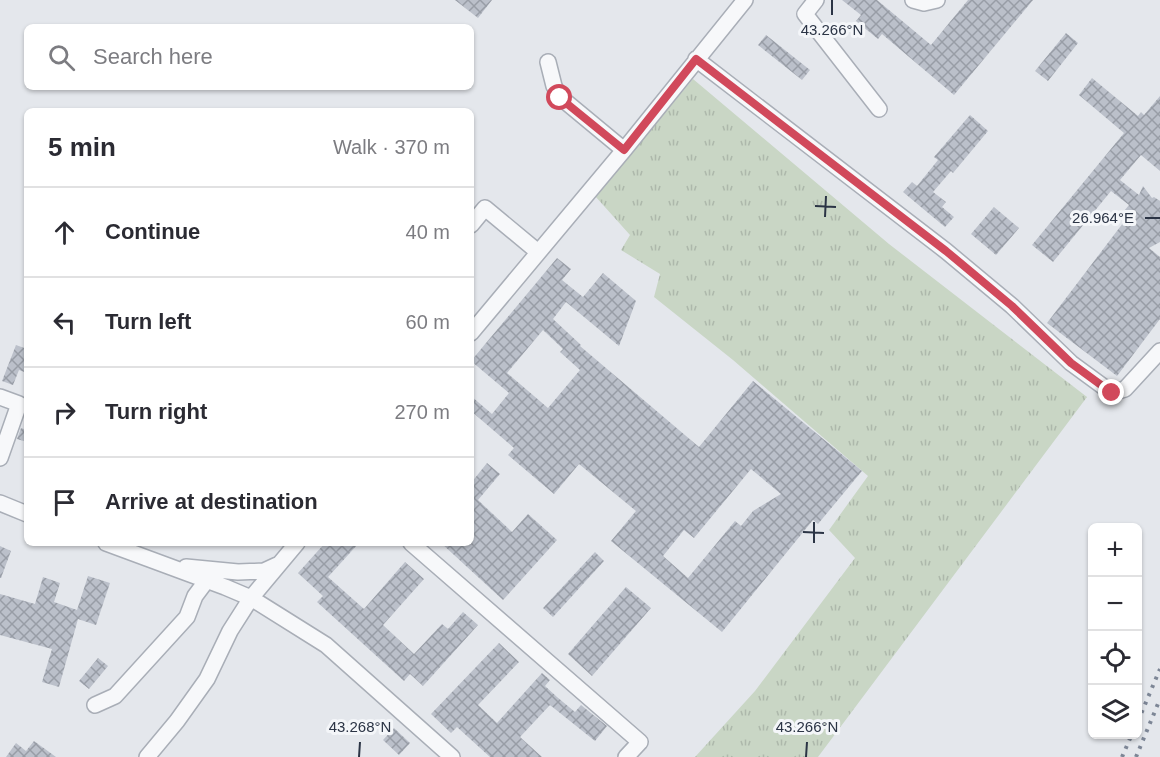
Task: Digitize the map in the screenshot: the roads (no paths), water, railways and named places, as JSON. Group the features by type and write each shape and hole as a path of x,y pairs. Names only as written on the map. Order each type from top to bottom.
{"street":[{"path":"474,329 624,150 745,0"},
{"path":"816,0 805,14 879,109"},
{"path":"913,0 924,3 937,0"},
{"path":"696,59 946,251 1012,306 1071,363 1112,393 1125,389 1160,351"},
{"path":"548,62 554,86 560,98 624,150"},
{"path":"474,221 485,208 538,252"},
{"path":"0,397 19,404 0,458"},
{"path":"0,503 24,512"},
{"path":"114,546 250,598 326,645 452,757"},
{"path":"147,757 177,721 207,679 230,631 250,598 295,546"},
{"path":"414,546 640,742 626,757"},
{"path":"164,565 238,572 264,571 280,564"},
{"path":"95,705 115,696 179,626 187,617 195,596 207,580"}],"railway":[{"path":"1142,712 1160,669"},
{"path":"1136,757 1160,699"},
{"path":"1122,757 1130,739"}]}
